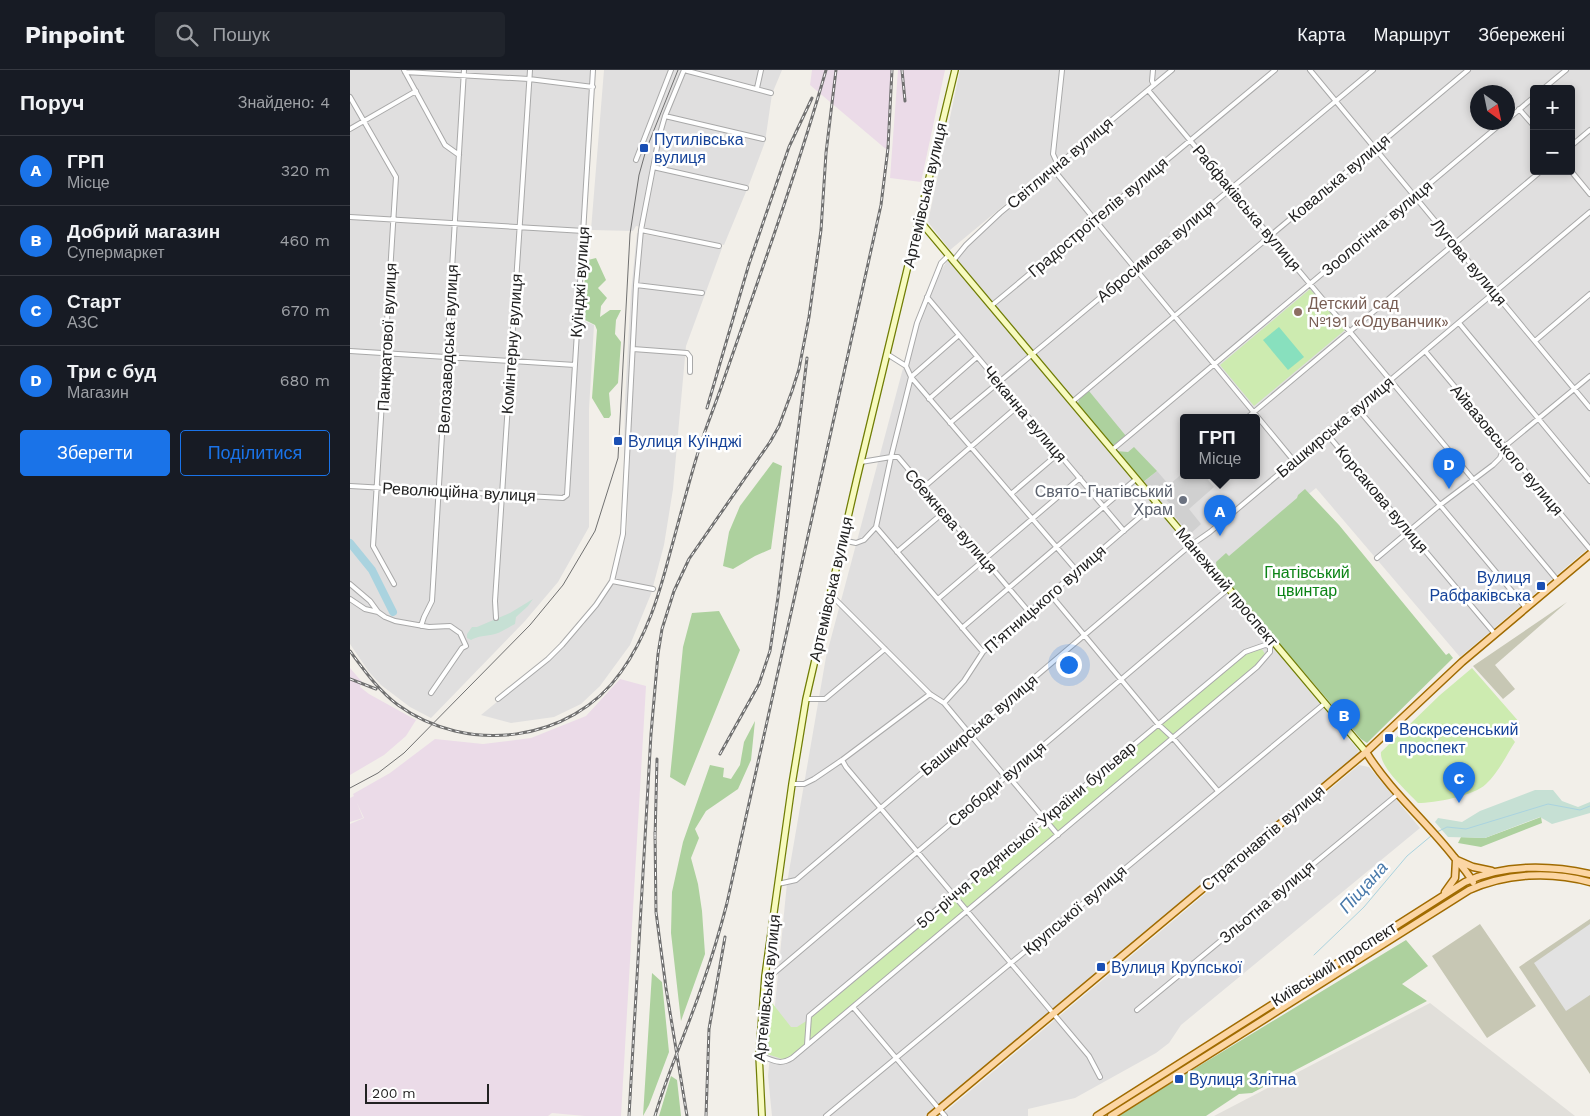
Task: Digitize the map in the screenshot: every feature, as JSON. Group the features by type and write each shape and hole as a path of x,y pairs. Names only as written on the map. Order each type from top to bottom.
{"main road":[{"name":"Артемівська вулиця","path":"762,1116 759,1055 765,976 806,699 842,540 955,70"},
{"name":"Манежний проспект","path":"919,220 1192,544 1272,645 1366,752 1374,765 1398,794 1456,859 1476,887"},
{"name":"Стратонавтів вулиця","path":"931,1116 1366,752 1495,634 1590,554"},
{"path":"1443,895 1455,878 1456,859 1472,867 1497,872"},
{"path":"1532,868 1533,876"},
{"name":"Київський проспект","path":"1097,1116 1443,895 1472,879 1483,874 1532,868 1555,868 1590,874"},
{"name":"Київський проспект","path":"1111,1116 1476,887 1511,878 1554,875 1590,882"}],"street":[{"name":"Комінтерну вулиця","path":"496,618 494,601 530,70"},
{"name":"Куїнджі вулиця","path":"567,495 593,70"},
{"path":"636,160 671,70"},
{"path":"498,699 562,645 612,581 623,534 636,285 641,230 665,116 684,70 770,93"},
{"path":"757,88 761,70"},
{"path":"1058,165 1054,154 1062,70"},
{"path":"1153,70 1152,81 1154,85"},
{"name":"Світлична вулиця","path":"953,261 966,245 1000,213 1172,70"},
{"name":"Градостроїтелiв вулиця","path":"991,306 1275,70"},
{"name":"Лугова вулиця","path":"1310,70 1590,408"},
{"name":"Абросимова вулиця","path":"950,423 1373,70"},
{"name":"Ковалька вулиця","path":"1072,402 1468,70"},
{"path":"1548,85 1566,70"},
{"path":"459,155 445,145 405,71 464,72 593,87"},
{"name":"Велозаводська вулиця","path":"421,626 432,601 464,72"},
{"name":"Рабфаківська вулиця","path":"1148,90 1558,581"},
{"path":"350,129 416,91"},
{"name":"Панкратової вулиця","path":"350,97 396,177 374,546 394,584"},
{"path":"1515,113 1530,100"},
{"path":"1519,109 1530,121"},
{"path":"665,116 763,139"},
{"name":"Зоологічна вулиця","path":"1112,450 1493,130"},
{"path":"1575,143 1590,130"},
{"path":"653,167 746,188"},
{"path":"1053,169 1254,413 1536,175"},
{"path":"1574,175 1590,194"},
{"name":"Башкирська вулиця","path":"778,884 796,880 1192,544 1210,532 1590,212"},
{"path":"350,217 584,231"},
{"path":"641,230 719,246"},
{"name":"Артемівська вулиця","path":"906,366 917,323 926,298 942,263 948,256"},
{"path":"636,285 702,292"},
{"path":"1535,341 1590,294"},
{"name":"Чеканна вулиця","path":"926,298 1124,531"},
{"path":"1459,323 1590,481"},
{"path":"911,377 959,336"},
{"path":"633,349 686,353 690,357 690,372"},
{"name":"Айвазовського вулиця","path":"1425,351 1590,549"},
{"path":"350,352 575,365"},
{"path":"887,354 906,366 911,377 929,399 1077,571"},
{"path":"929,399 977,358"},
{"path":"1377,558 1440,505 1452,498 1473,479 1493,465 1500,458 1504,447 1590,376"},
{"name":"Артемівська вулиця","path":"842,540 856,543 864,540 876,527 891,456 911,377"},
{"path":"923,488 1018,406"},
{"path":"1357,408 1526,608"},
{"path":"1260,420 1294,461"},
{"name":"Корсакова вулиця","path":"1327,434 1495,634"},
{"path":"1011,494 1059,454"},
{"name":"Сбежнєва вулиця","path":"861,462 891,456 898,457 1029,612"},
{"path":"938,599 1080,478"},
{"path":"962,628 1136,479"},
{"name":"Революційна вулиця","path":"350,486 563,498 567,495"},
{"name":"П’ятницького вулиця","path":"944,703 964,681 983,652 1156,503"},
{"path":"898,552 944,512"},
{"path":"876,527 983,652"},
{"path":"612,581 653,589"},
{"path":"350,584 370,601 378,612 390,620 429,628 450,626 460,633 466,646 462,648 431,693"},
{"name":"Свободи вулиця","path":"765,976 772,974 1228,589"},
{"path":"1050,594 1158,724 1173,738 1218,791"},
{"path":"829,597 835,599 930,694 944,703 1058,835"},
{"path":"350,599 365,609 378,612"},
{"name":"50-річчя Радянської України бульвар","path":"759,1055 784,1063 807,1046 1257,667 1270,652 1272,645 1265,645 1245,652 809,1016 807,1046"},
{"path":"806,699 825,699 885,649"},
{"path":"792,784 804,784 842,760 930,694"},
{"name":"Крупської вулиця","path":"826,1116 1324,704"},
{"path":"842,760 1089,1056 1100,1077"},
{"name":"Зльотна вулиця","path":"1137,1010 1398,794"},
{"path":"853,1007 946,1116"}],"shaded area":[{"path":"350,70 595,70 574,317 594,325 589,409 589,527 558,582 525,621 431,718 410,707 381,685 369,672 350,644"},
{"path":"604,70 782,70 772,94 765,142 724,245 636,226 633,231 591,230"},
{"path":"812,70 892,70 887,150 810,85"},
{"path":"898,70 945,70 921,182 890,178"},
{"path":"960,70 1168,70 950,250 928,222"},
{"path":"1172,70 1590,70 1590,547 1460,657 1316,488 1212,573 1359,751 1355,756 925,1116 772,1116 768,1076 787,883 826,657 923,299 947,261"},
{"path":"637,233 722,248 686,346 673,489 664,545 651,594 630,645 600,686 581,704 554,717 511,723 481,715 558,652 584,624 608,591 616,575 627,529 628,487 624,454 625,401 631,292"},
{"name":"Свято-Гнатівський Храм","path":"1157,471 1169,485 1180,475 1180,479 1207,479 1214,487 1189,509 1201,524 1190,534 1167,507 1170,504 1160,493 1156,496 1144,482"},
{"path":"533,599 516,617 515,624 495,634 471,640 467,638 467,634 472,627 477,627 510,613"},
{"path":"1567,602 1495,665 1515,689 1503,699 1473,666"},
{"path":"350,668 362,682 360,687 416,720 406,736 384,755 350,775"},
{"path":"620,679 646,686 621,1116 585,1116 552,1113 548,1116 350,1116 350,824 364,818 357,803 363,818 350,822 350,798 354,796 353,794 390,773 435,739 483,744 531,738 586,716"},
{"path":"1359,765 1369,767 1420,828 1181,1025 1169,1043 1156,1053 1075,1098 1028,1109 1028,1116 948,1116 945,1112"},
{"path":"1535,790 1553,790 1562,801 1578,807 1590,802 1590,813 1552,824 1540,817 1485,838 1448,837 1435,822 1438,818 1462,822 1480,811"},
{"path":"1590,919 1590,1074 1519,967"},
{"path":"1480,924 1536,1006 1487,1038 1432,956"},
{"path":"1590,924 1590,995 1566,1011 1534,963"},
{"path":"1430,1003 1575,1116 1214,1116 1373,1033"}],"green space":[{"path":"596,258 606,280 598,288 607,298 601,306 600,317 610,310 621,310 616,320 615,334 621,342 618,383 609,393 611,415 609,418 604,418 592,398 597,330 595,325 579,317 588,260"},
{"path":"1310,289 1345,330 1254,406 1220,365"},
{"path":"1279,327 1304,357 1288,370 1263,340"},
{"path":"1089,391 1126,436 1114,445 1110,445 1077,405 1080,398"},
{"path":"1134,447 1157,471 1142,483 1116,451 1128,452"},
{"path":"773,462 782,466 771,549 733,569 723,566 729,532 740,506"},
{"name":"Гнатівський цвинтар","path":"1305,489 1339,525 1446,655 1449,653 1453,658 1367,743 1361,739 1217,570 1216,562 1226,553 1229,556"},
{"path":"719,611 740,650 685,786 670,777 683,647 692,613"},
{"path":"1262,649 1265,654 1256,666 792,1056 785,1060 764,1053 769,999 791,1027 797,1027 811,1018 1246,654"},
{"path":"1472,668 1520,723 1508,733 1515,742 1494,775 1480,788 1454,798 1418,803 1389,772 1381,752 1440,695"},
{"path":"755,721 751,760 738,789 706,811 695,829 699,838 691,858 698,884 702,911 705,954 681,1021 671,933 672,892 683,842 710,765 724,768 723,777 731,779 740,765 744,742"},
{"path":"1541,817 1542,823 1481,847 1458,843 1461,837 1485,838"},
{"path":"1406,940 1428,966 1402,984 1427,1001 1252,1093 1239,1094 1206,1116 1117,1116"},
{"path":"652,973 662,982 669,1052 643,1116"},
{"path":"671,1076 677,1080 681,1116 659,1116"}],"waterway":[{"path":"350,543 372,570 393,612"},
{"name":"Піщана","path":"1437,832 1447,827 1466,829 1548,804 1580,810 1590,806"},
{"name":"Піщана","path":"1314,955 1364,907 1407,856 1431,836"}],"tram line":[{"path":"350,788 378,773 404,753 530,625 563,585 595,531 618,458 630,234 639,175 646,150 678,70"}],"railway":[{"path":"350,651 378,686 398,705 425,721 455,731 486,735 517,734 547,727 575,714 600,696 621,672 638,644 657,600 700,446 777,226 826,70"},
{"path":"629,1116 651,734 662,629 674,591 689,559 770,442 779,426 799,369 809,317 821,230 826,153 836,70"},
{"path":"655,1116 697,1000 727,903 881,205 888,148 892,70"},
{"path":"902,70 905,101"},
{"path":"707,408 749,264 789,147 812,98"},
{"path":"720,754 759,684 770,651 807,358"},
{"path":"350,679 376,689"},
{"path":"655,839 657,759"},
{"path":"655,832 656,912 666,988 687,1116"},
{"path":"706,1116 709,1029 725,937"}],"place":[{"name":"Путилівська вулиця","path":"644,148"},
{"name":"Детский сад №191 «Одуванчик»","path":"1298,312"},
{"name":"Вулиця Куїнджі","path":"618,441"},
{"name":"Три с буд","path":"1449,489"},
{"name":"Свято-Гнатівський Храм","path":"1183,500"},
{"name":"ГРП","path":"1220,536"},
{"name":"Вулиця Рабфаківська","path":"1541,586"},
{"name":"Воскресенський проспект","path":"1389,738"},
{"name":"Добрий магазин","path":"1344,740"},
{"name":"Старт","path":"1459,803"},
{"name":"Вулиця Крупської","path":"1101,967"},
{"name":"Вулиця Злітна","path":"1179,1079"}]}
